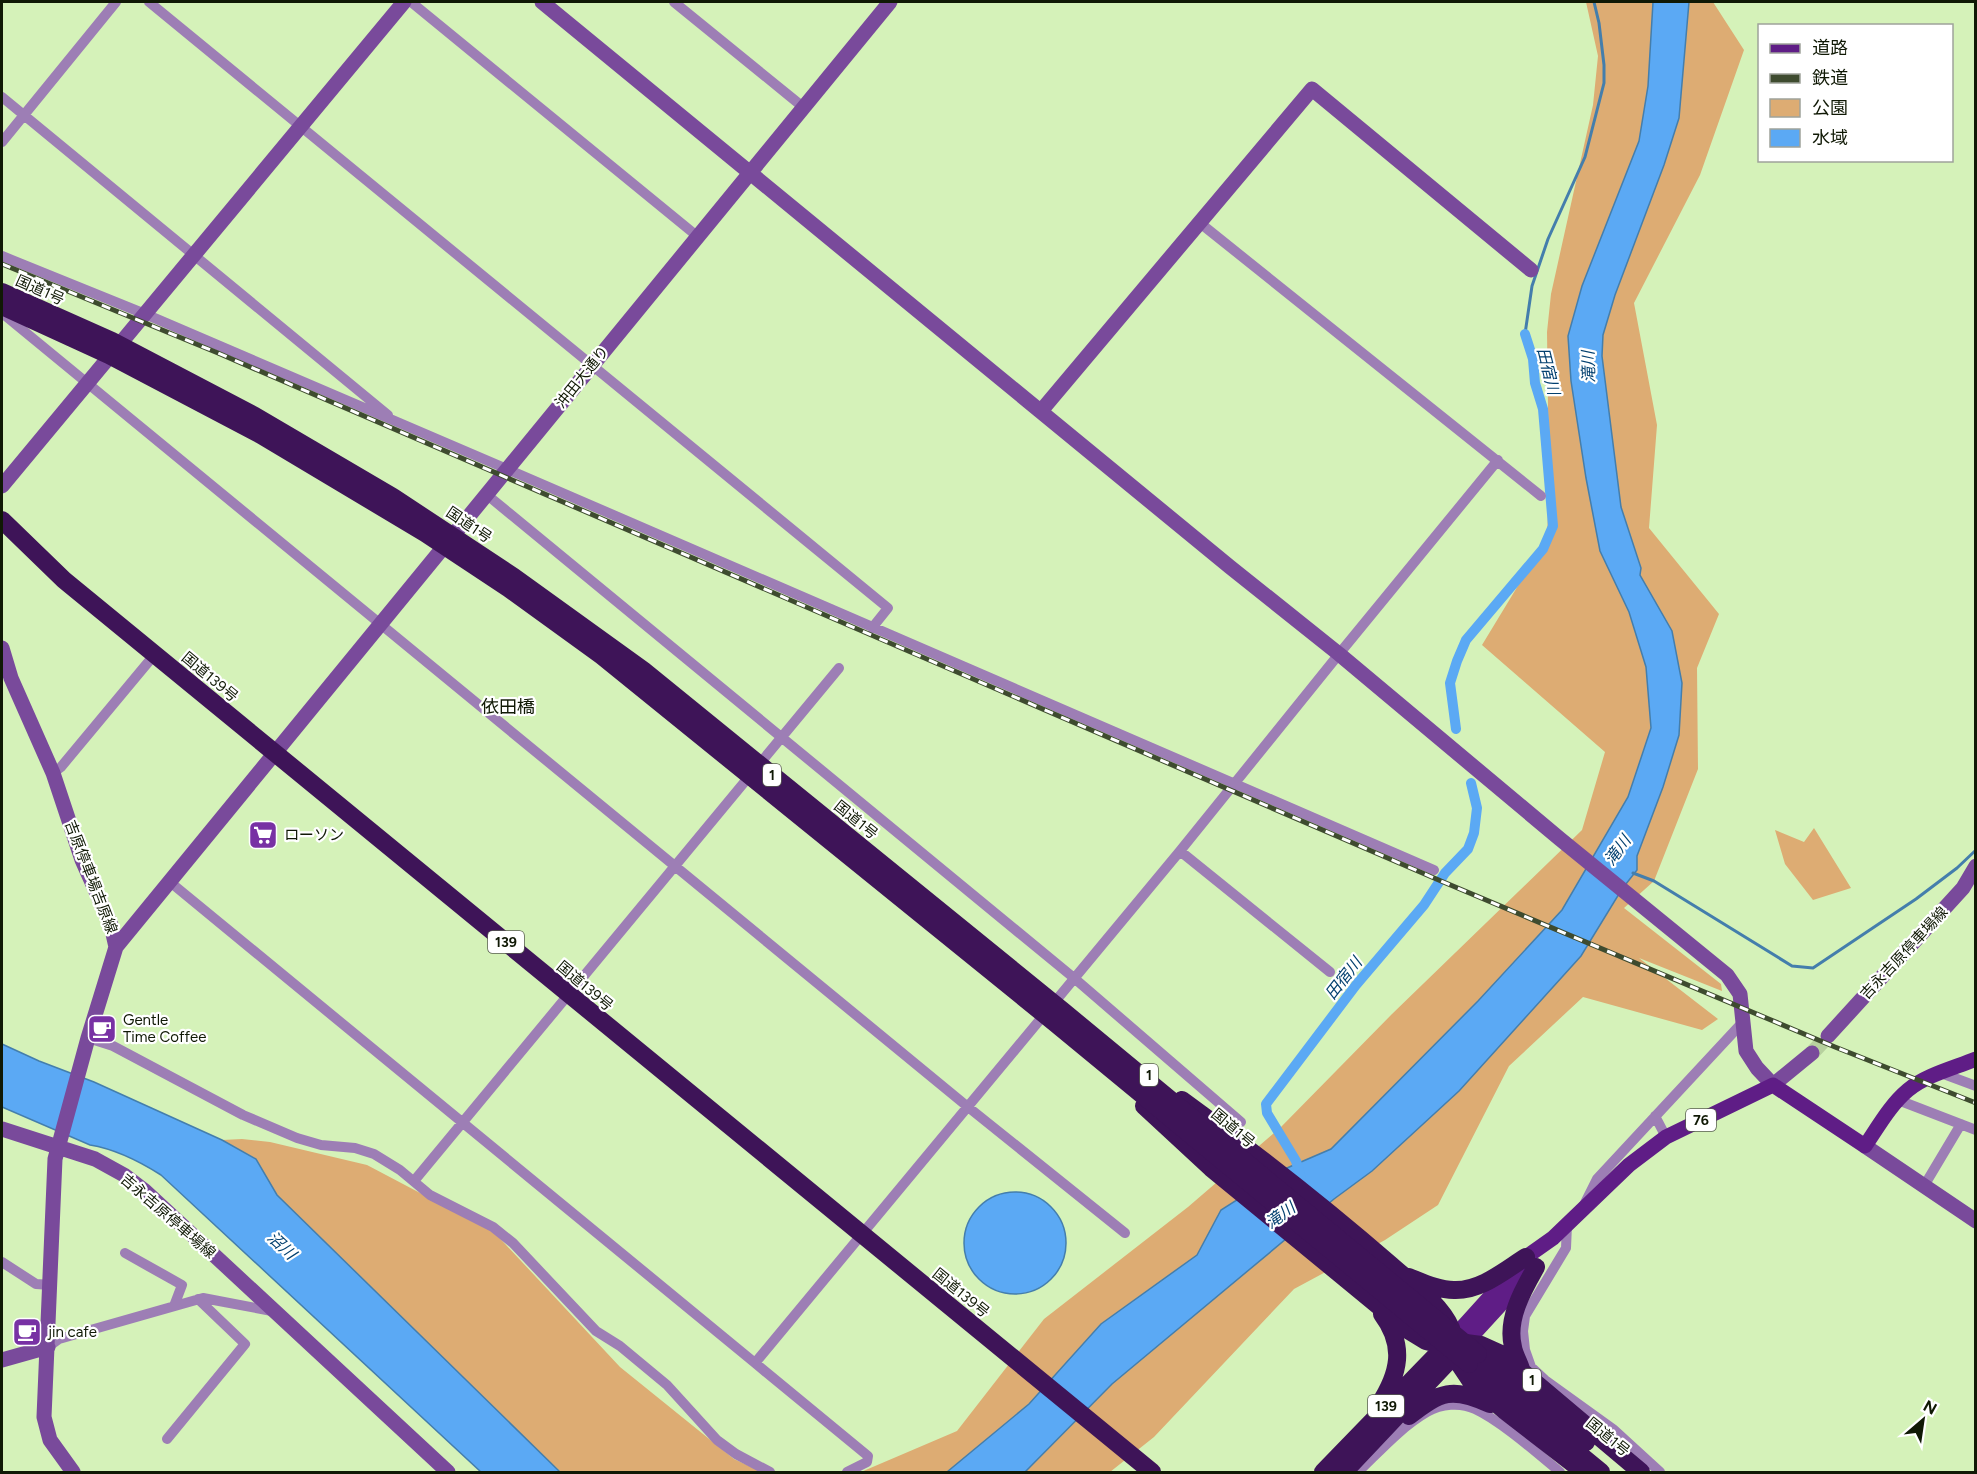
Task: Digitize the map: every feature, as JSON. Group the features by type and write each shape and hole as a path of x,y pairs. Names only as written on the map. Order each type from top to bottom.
{"highway":[{"name":"国道1号","path":"2,292 112,341 255,416 393,497 514,577 643,670 1601,1473"},
{"name":"国道1号","path":"2,306 109,355 261,435 426,533 508,588 602,656 1059,1017 1623,1473"},
{"name":"国道139号","path":"2,520 64,580 1152,1473"},
{"name":"1","path":"1059,1017 1236,1139 1374,1251 1436,1306 1449,1324 1455,1345 1472,1383 1582,1471"},
{"name":"1","path":"1059,1017 1211,1168 1408,1330 1426,1341 1455,1345 1481,1345 1501,1354 1641,1473"},
{"name":"1","path":"1399,1273 1434,1287 1455,1290 1476,1286 1531,1262"},
{"name":"1","path":"1522,1372 1512,1346 1512,1330 1531,1262"},
{"name":"1","path":"1366,1437 1396,1372 1398,1354 1395,1337 1387,1320 1374,1303"},
{"name":"139","path":"1323,1473 1366,1437 1455,1345"},
{"name":"1","path":"1366,1437 1430,1401 1452,1392 1471,1395 1505,1411"},
{"name":"139","path":"1344,1473 1366,1437"}],"main road":[{"path":"1773,1085 1865,1146 1898,1100 1917,1084 1976,1059"},
{"name":"76","path":"1455,1345 1553,1238 1629,1165 1666,1137 1773,1085"}],"street":[{"path":"2,142 116,2"},
{"path":"149,2 888,608 872,628"},
{"path":"2,486 404,2"},
{"path":"411,2 697,236"},
{"path":"542,2 1339,654 1727,975 1740,994 1746,1051 1756,1068 1773,1085 1812,1053"},
{"path":"674,2 803,107"},
{"name":"沖田大通り","path":"116,947 890,2"},
{"path":"1041,411 1312,89 1531,270"},
{"path":"2,97 397,423"},
{"path":"1200,223 1541,496"},
{"path":"2,256 145,314 507,469 1434,870"},
{"path":"2,313 674,867 1125,1233"},
{"path":"755,1363 1180,851 1498,460"},
{"path":"486,494 1074,978 1241,1122"},
{"path":"53,773 61,767 155,654"},
{"name":"吉原停車場吉原線","path":"3,657 53,773 82,860 111,925 116,947 59,1142"},
{"path":"414,1181 839,668"},
{"path":"1180,851 1330,972"},
{"name":"吉永吉原停車場線","path":"1828,1036 1963,888 1975,869"},
{"path":"170,882 868,1456 867,1462 847,1473"},
{"path":"1581,1210 1597,1179 1742,1023"},
{"path":"88,1038 113,1046 243,1115 297,1138 321,1145 355,1148 374,1154 414,1181 430,1195 478,1218 513,1243 596,1331 620,1346 667,1385 717,1440 736,1454 770,1473"},
{"path":"1941,1073 1976,1086"},
{"path":"1898,1100 1976,1130"},
{"path":"1655,1116 1666,1137"},
{"path":"1924,1186 1961,1124"},
{"name":"吉永吉原停車場線","path":"2,1129 59,1142 124,1175 448,1473"},
{"path":"59,1142 54,1170 44,1417 45,1428 50,1440 73,1473"},
{"path":"1865,1146 1976,1221"},
{"path":"1567,1225 1566,1248 1525,1316 1523,1331 1525,1350 1531,1366 1545,1380 1613,1429 1660,1473"},
{"path":"125,1253 183,1285 174,1306"},
{"path":"2,1262 36,1284 51,1285"},
{"path":"2,1360 48,1347 59,1339 203,1298 272,1311"},
{"path":"167,1439 245,1344 198,1299"},
{"path":"1358,1473 1426,1412 1443,1405 1474,1408 1532,1449 1560,1473"}],"green space":[{"path":"1586,2 1713,2 1744,50 1700,175 1634,303 1657,425 1649,528 1719,614 1697,668 1698,769 1654,881 1624,908 1721,984 1722,991 1639,958 1718,1019 1702,1030 1583,997 1509,1066 1438,1205 1385,1240 1294,1289 1154,1437 1110,1472 861,1472 957,1431 1044,1319 1188,1207 1281,1127 1392,1014 1582,830 1605,752 1482,645 1547,538 1549,485 1547,332 1551,294 1593,105 1598,56"},
{"path":"1814,828 1851,888 1813,900 1785,864 1775,830 1804,842"},
{"path":"242,1139 270,1142 367,1165 494,1232 620,1367 734,1459 762,1472 561,1472 277,1195 256,1159 222,1140"}],"water":[{"name":"滝川","path":"1653,2 1689,2 1679,118 1664,165 1615,295 1603,335 1602,356 1621,507 1641,568 1640,575 1672,631 1682,683 1679,735 1663,787 1637,856 1637,870 1622,889 1581,956 1459,1091 1372,1171 1334,1199 1112,1384 1025,1472 947,1472 1029,1404 1101,1324 1197,1255 1221,1210 1287,1168 1331,1149 1478,1001 1562,910 1628,797 1651,728 1646,667 1629,612 1600,551 1571,381 1568,336 1582,286 1639,141 1648,86"},
{"name":"沼川","path":"2,1044 94,1082 222,1140 256,1159 277,1195 560,1472 481,1472 161,1175 127,1156 90,1145 2,1107"},
{"path":"1015,1192 1034,1196 1051,1207 1062,1224 1066,1243 1062,1262 1051,1279 1034,1290 1015,1294 996,1290 979,1279 968,1262 964,1243 968,1224 979,1207 996,1196"}],"waterway":[{"name":"田宿川","path":"1525,334 1532,286 1548,239 1585,157 1604,83 1599,23 1594,2"},
{"name":"田宿川","path":"1456,729 1450,683 1466,640 1543,549 1553,526 1543,409 1535,383 1533,359 1525,334"},
{"name":"田宿川","path":"1301,1178 1296,1161 1267,1113 1266,1104 1356,985 1424,905 1445,873 1468,849 1474,833 1477,808 1471,783"},
{"path":"1633,873 1654,881 1792,966 1813,968 1916,899 1957,868 1976,850"}],"tunnel":[{"path":"1812,1053 1828,1036"}],"railway":[{"path":"2,264 218,353 1441,881 1835,1047 1976,1103"}],"place":[{"name":"ローソン","path":"263,835"},
{"name":"Gentle Time Coffee","path":"102,1029"},
{"name":"jin cafe","path":"27,1332"}],"district":[{"name":"依田橋","path":"508,707"}]}
